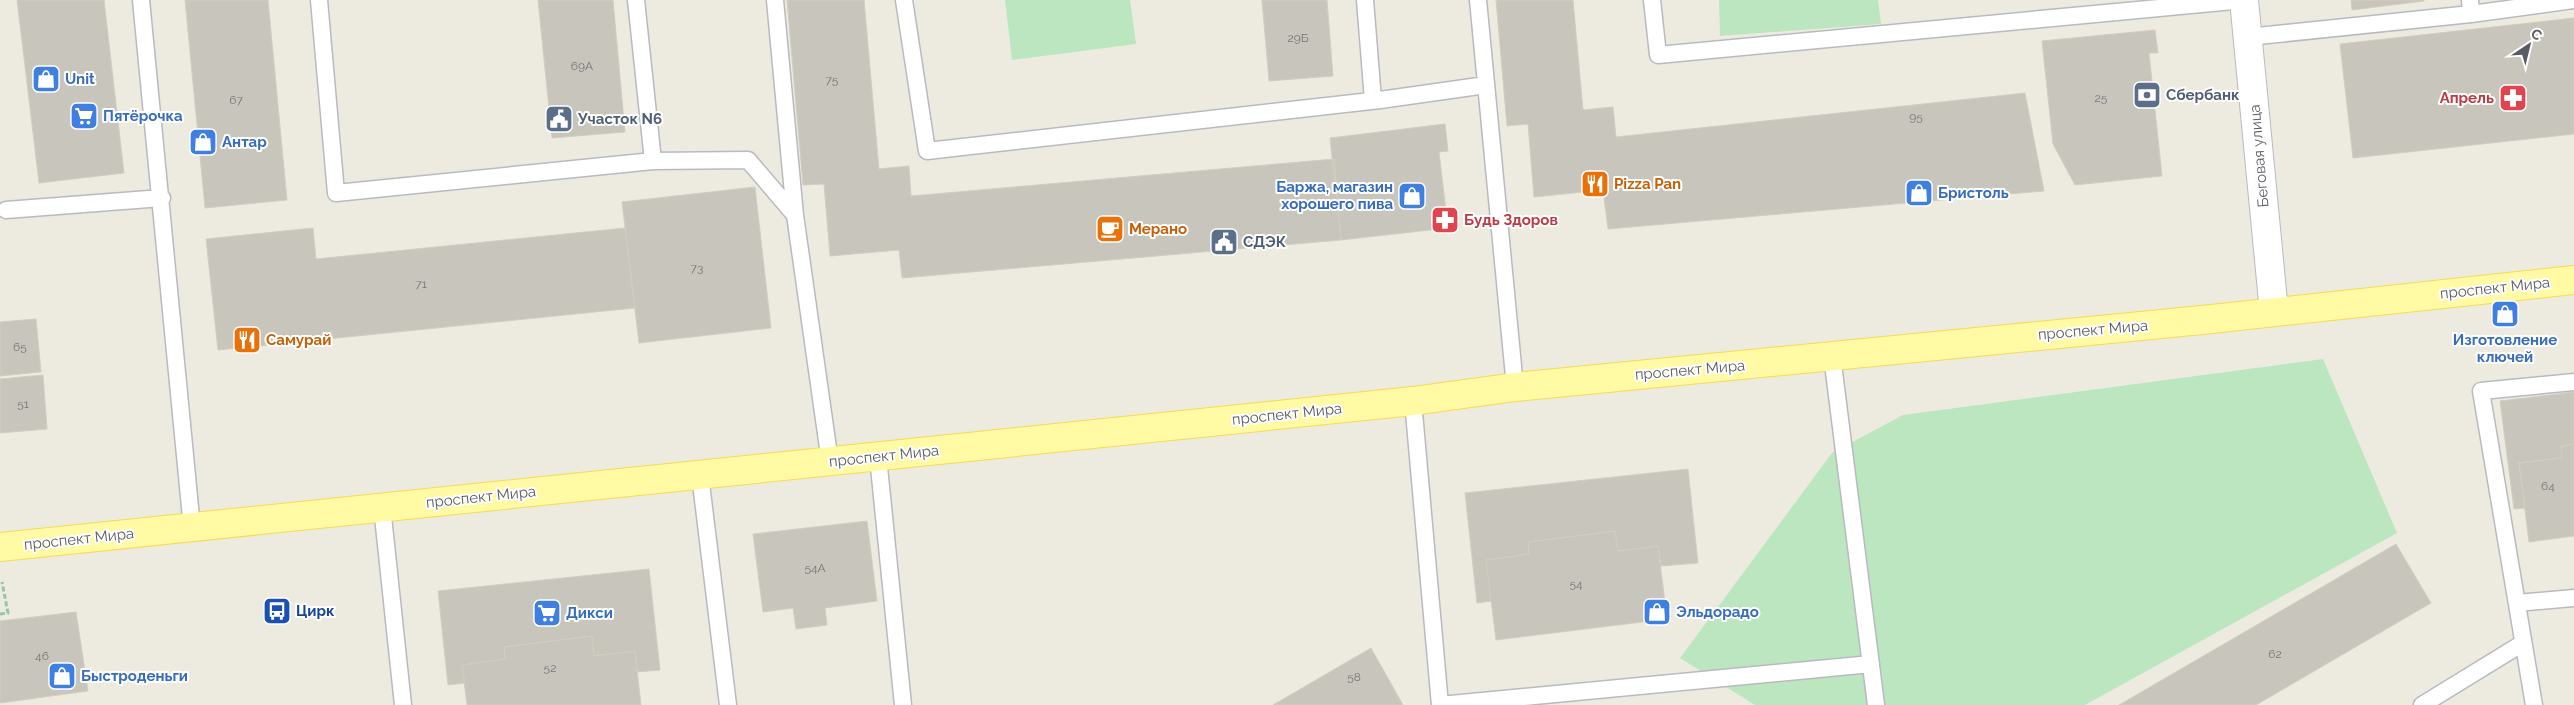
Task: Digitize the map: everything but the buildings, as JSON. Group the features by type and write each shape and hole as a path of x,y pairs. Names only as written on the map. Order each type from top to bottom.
{"main road":[{"name":"проспект Мира","path":"0,547 1413,401 1515,386 2274,312 2574,280"}],"street":[{"name":"Беговая улица","path":"2244,0 2274,312"}],"lane":[{"path":"141,0 162,198 192,528"},
{"path":"319,0 336,194 653,161 748,160 795,215"},
{"path":"636,0 653,161"},
{"path":"775,0 795,215 830,462"},
{"path":"904,0 927,150 1486,86"},
{"path":"1365,0 1373,100"},
{"path":"1478,0 1515,386"},
{"path":"1652,0 1658,55 2244,0"},
{"path":"2248,38 2471,7 2574,0"},
{"path":"6,210 162,198"},
{"path":"1832,356 1876,705"},
{"path":"2534,705 2481,391 2574,382"},
{"path":"1413,401 1440,705 1871,664"},
{"path":"878,456 903,705"},
{"path":"700,475 728,705"},
{"path":"382,507 403,705"},
{"path":"2517,603 2574,598"},
{"path":"2422,705 2523,643"}],"path":[{"path":"0,574 8,614 0,614"}],"green space":[{"path":"1005,0 1130,0 1136,44 1012,60"},
{"path":"1719,0 1878,0 1881,24 1720,36"},
{"path":"2323,359 2397,533 2085,705 1755,705 1680,658 1832,453 1903,415"}],"place":[{"name":"Unit","path":"46,79"},
{"name":"Сбербанк","path":"2147,95"},
{"name":"Апрель","path":"2513,98"},
{"name":"Пятёрочка","path":"84,116"},
{"name":"Участок N6","path":"559,119"},
{"name":"Антар","path":"203,142"},
{"name":"Pizza Pan","path":"1595,184"},
{"name":"Бристоль","path":"1919,193"},
{"name":"Баржа, магазин хорошего пива","path":"1412,196"},
{"name":"Будь Здоров","path":"1445,220"},
{"name":"Мерано","path":"1110,229"},
{"name":"СДЭК","path":"1224,242"},
{"name":"Изготовление ключей","path":"2505,314"},
{"name":"Самурай","path":"247,340"},
{"name":"Цирк","path":"277,611"},
{"name":"Эльдорадо","path":"1657,612"},
{"name":"Дикси","path":"547,613"},
{"name":"Быстроденьги","path":"62,676"}]}
